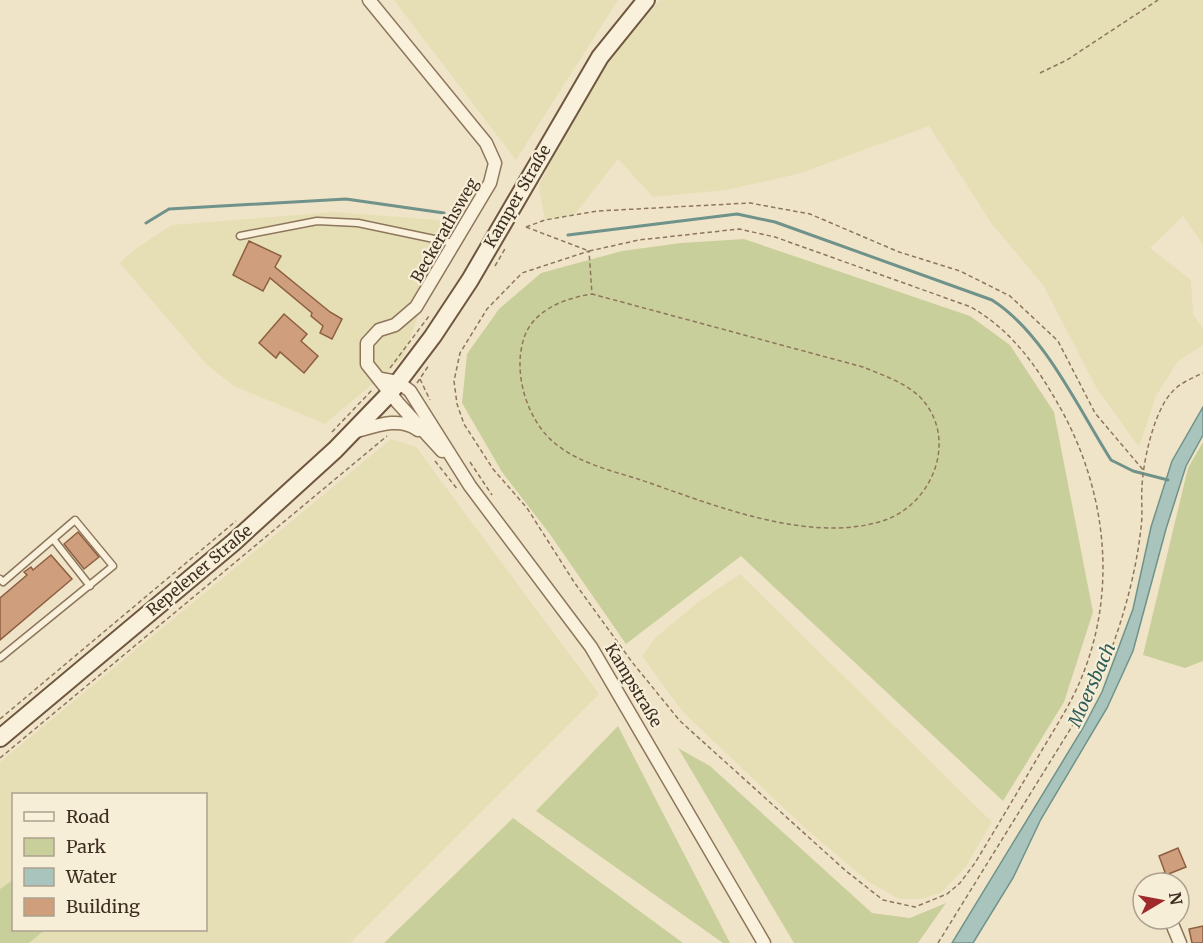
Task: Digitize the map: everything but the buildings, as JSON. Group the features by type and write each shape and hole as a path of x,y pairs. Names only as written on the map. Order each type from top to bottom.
{"main road":[{"name":"Kamper Straße","path":"390,385 433,336 470,280 600,57 646,0"},
{"name":"Repelener Straße","path":"0,738 234,542 354,432 390,385"}],"street":[{"name":"Beckerathsweg","path":"369,0 486,143 494,156 494,177 416,307 394,325 379,330 367,343 367,364 390,385"},
{"name":"Kampstraße","path":"390,385 430,440"},
{"name":"Kampstraße","path":"390,385 416,399 452,460 591,647 764,943"},
{"name":"Kampstraße","path":"354,432 383,423 411,424 452,460"}],"lane":[{"path":"240,236 317,221 358,223 453,243"},
{"path":"0,658 113,566 75,520 1,582"},
{"path":"53,540 90,586"}],"path":[{"path":"1040,74 1067,60 1158,0"},
{"path":"589,251 522,273 487,309 460,354 454,381 457,404 464,424 493,469 527,508 568,573 632,662 680,721 837,864 883,900 915,907 947,894 960,883 975,863 1067,706 1091,650 1104,590 1103,547 1098,510 1071,429 1053,395 1033,364 995,321 971,307 775,237 739,229 700,231 639,240 589,251 526,227 545,220 598,211 750,203 810,213 899,252 960,271 1010,296 1058,341 1095,413 1144,471"},
{"path":"589,251 592,294"},
{"path":"592,294 833,357 896,380 919,397 931,414 939,437 939,457 933,479 906,509 881,522 854,527 822,527 764,518 700,500 579,459 545,434 530,411 524,393 521,366 524,339 535,318 570,297 592,294"},
{"path":"327,438 390,385 430,314"},
{"path":"938,943 1097,686 1116,641 1128,594 1141,528 1143,476 1150,442 1165,402 1186,381 1203,373"},
{"path":"0,758 393,432"},
{"path":"0,719 242,515"}],"shaded area":[{"path":"394,0 618,0 516,160"},
{"path":"660,0 1203,0 1203,245 1183,216 1150,248 1191,280 1193,314 1203,329 1203,345 1178,361 1156,396 1139,447 1096,387 1043,285 992,224 929,126 798,174 726,190 653,197 618,159 575,214 545,220 539,186 547,169 583,102 611,59"},
{"path":"334,212 452,221 403,358 325,424 234,386 206,364 120,263 135,249 172,225"},
{"path":"391,439 416,447 599,694 350,943 29,943 44,931 207,931 207,793 12,793 12,881 0,889 0,762"},
{"path":"740,574 992,822 966,866 942,892 922,899 899,899 869,882 806,829 683,712 642,656 655,638 697,603"}],"green space":[{"path":"744,239 970,316 1010,345 1054,412 1093,612 1064,702 1003,801 741,556 626,644 549,533 502,472 462,403 467,354 499,309 541,273 622,251 681,243"},
{"path":"1203,442 1203,661 1185,668 1143,655 1188,468"},
{"path":"618,726 730,943 723,943 536,811"},
{"path":"678,748 710,766 872,913 910,918 946,903 918,943 794,943"},
{"path":"513,818 683,943 384,943"},
{"path":"12,881 12,931 44,931 29,943 0,943 0,889"}],"water":[{"name":"Moersbach","path":"1203,407 1203,435 1186,466 1166,529 1133,651 1107,708 1041,819 1013,878 973,943 952,943 1083,728 1102,692 1133,609 1151,527 1172,461"}],"waterway":[{"path":"146,223 169,209 346,199 444,213"},
{"path":"568,235 737,214 775,222 992,300 1011,314 1044,351 1111,460 1133,471 1168,480"}]}
